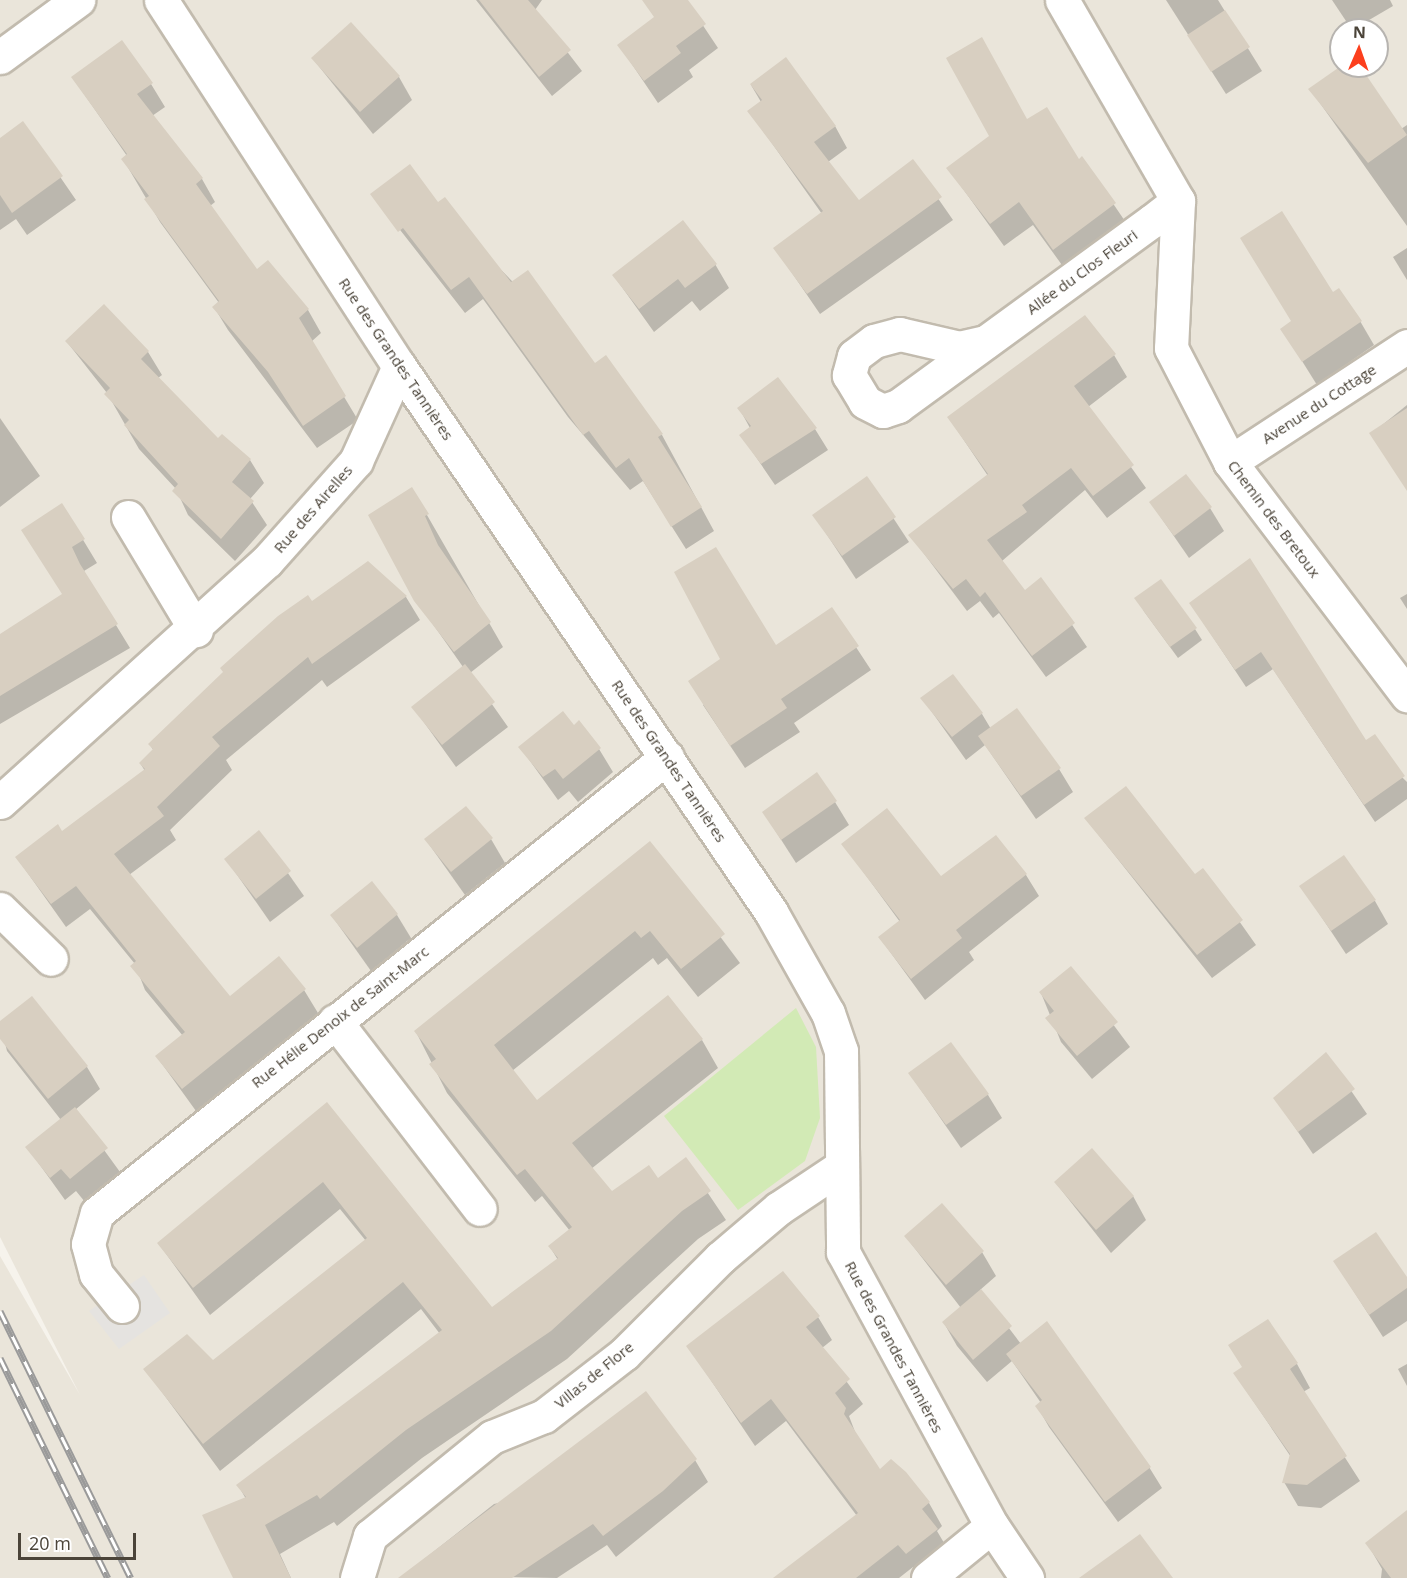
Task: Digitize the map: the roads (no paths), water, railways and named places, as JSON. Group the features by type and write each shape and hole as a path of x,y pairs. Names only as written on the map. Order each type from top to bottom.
{"street":[{"path":"0,57 78,0"},
{"name":"Rue des Grandes Tannières","path":"161,0 399,366 771,912 828,1013 841,1051 839,1168 843,1252 992,1527 1027,1578"},
{"path":"1062,0 1178,201"},
{"name":"Allée du Clos Fleuri","path":"985,342 1178,201"},
{"name":"Chemin des Bretoux","path":"1178,201 1171,348 1230,462 1407,695"},
{"name":"Avenue du Cottage","path":"1230,462 1407,346"},
{"name":"Rue des Airelles","path":"0,802 196,630 267,561 356,461 399,366"},
{"path":"128,517 196,630"},
{"name":"Rue Hélie Denoix de Saint-Marc","path":"122,1306 96,1274 88,1244 97,1213 667,757"},
{"path":"0,909 51,959"},
{"path":"335,1021 480,1209"},
{"name":"Villas de Flore","path":"357,1578 370,1536 492,1437 544,1416 624,1354 720,1258 779,1208 839,1168"},
{"path":"928,1578 992,1527"}],"railway":[{"path":"0,1311 131,1578"},
{"path":"0,1358 108,1578"}]}
